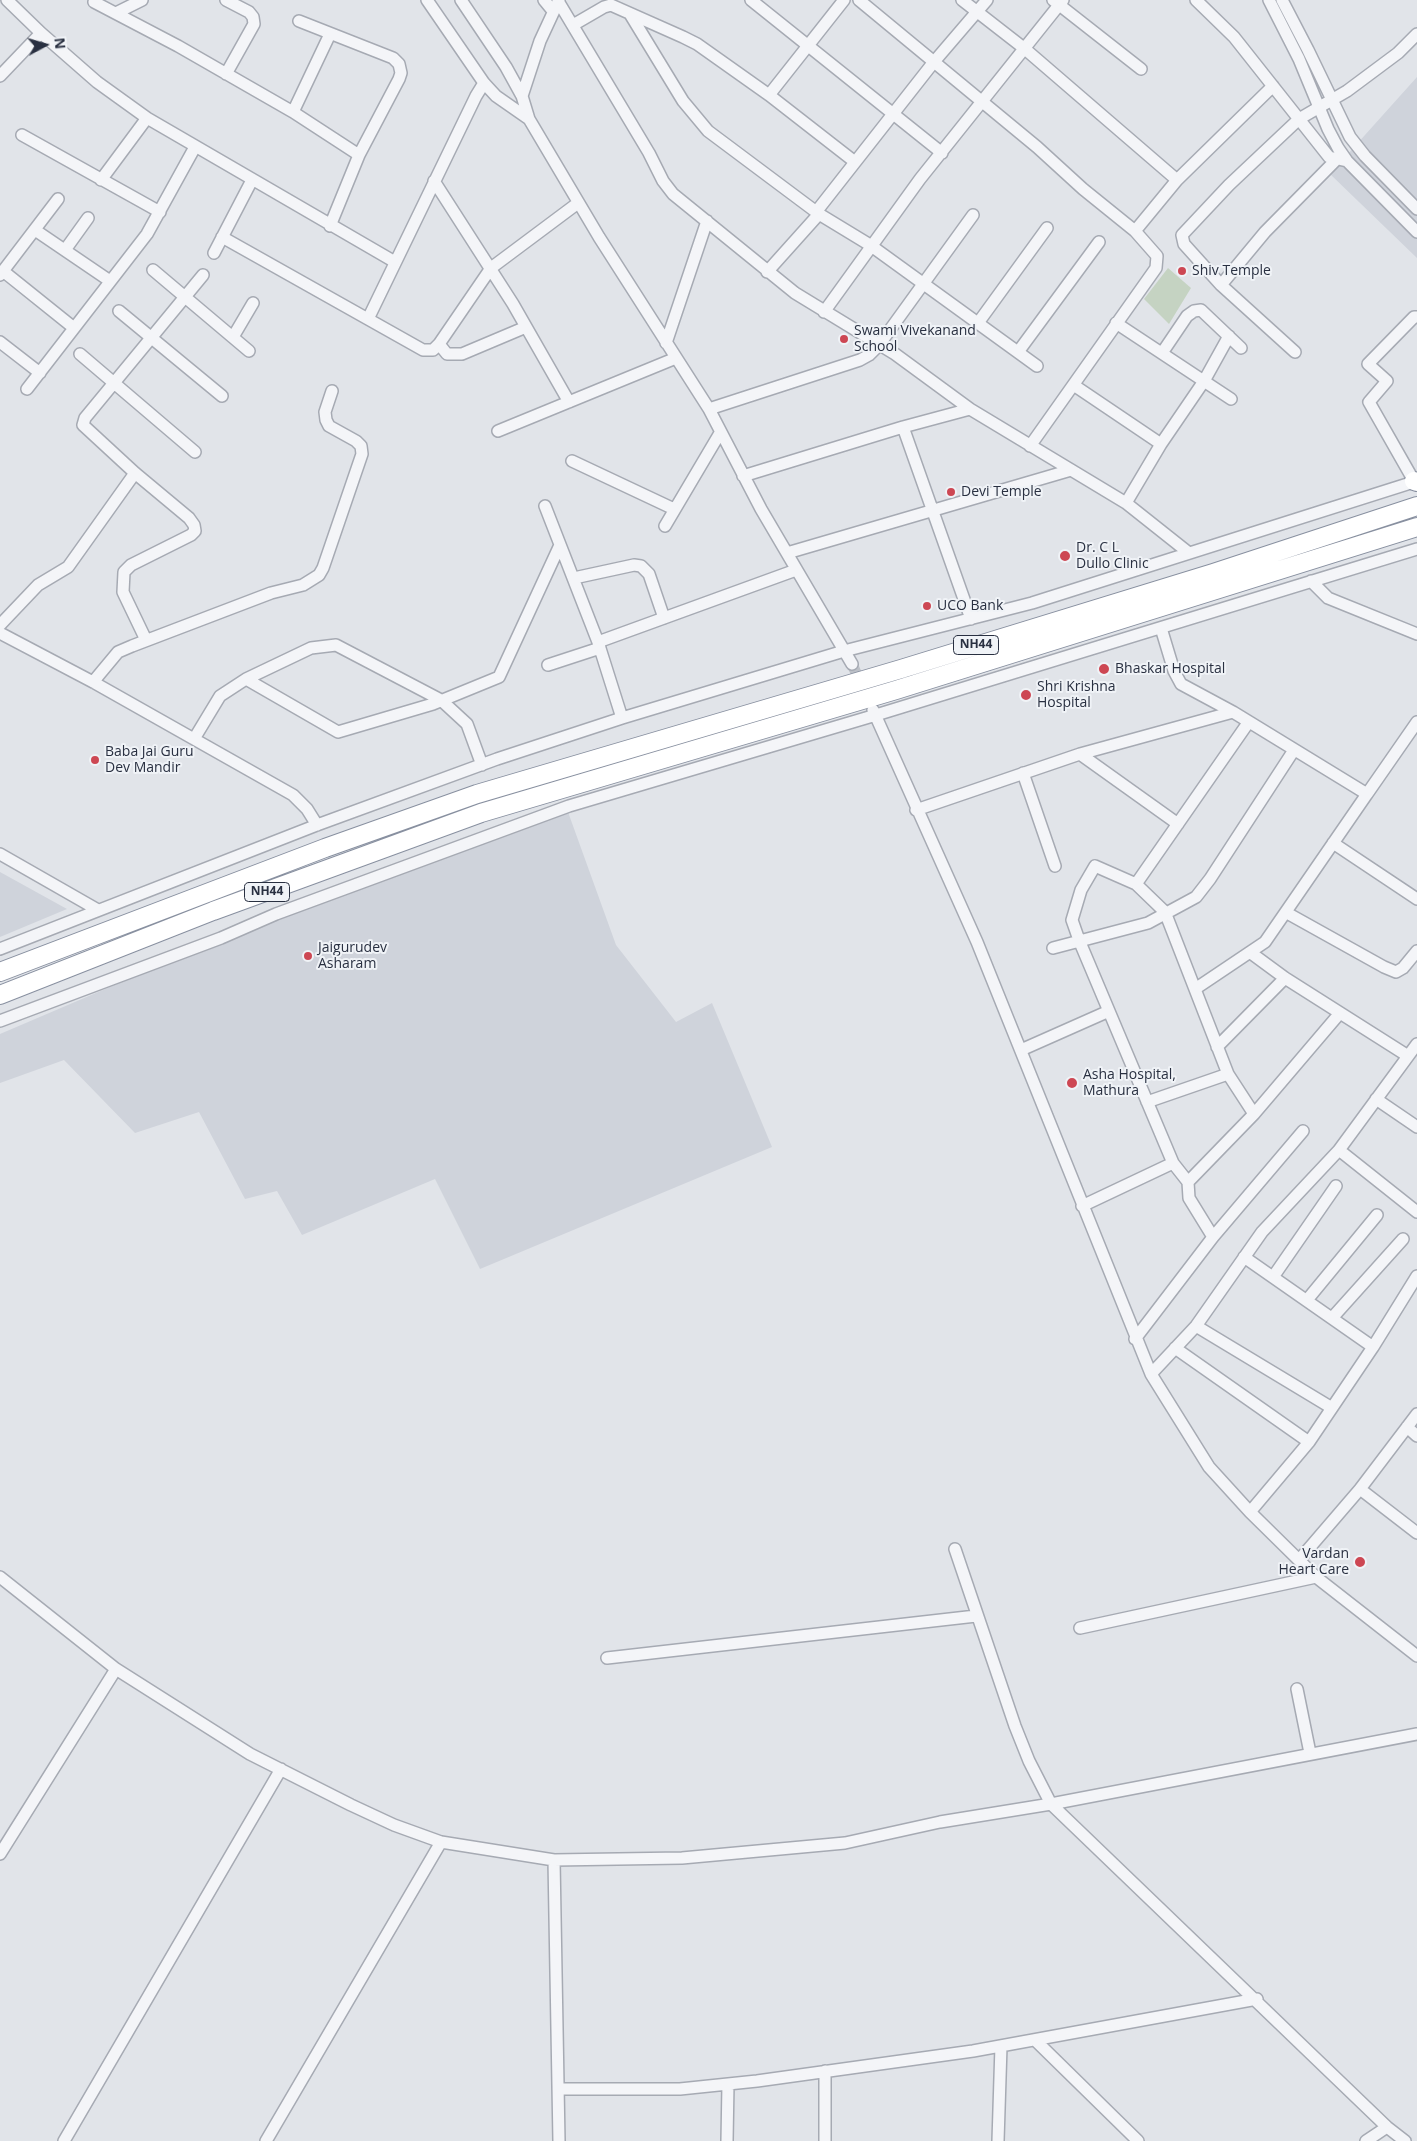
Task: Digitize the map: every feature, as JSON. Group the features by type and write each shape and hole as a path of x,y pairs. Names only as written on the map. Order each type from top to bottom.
{"highway":[{"name":"NH44","path":"0,972 351,838 477,794 901,669 1213,573 1417,506"},
{"name":"NH44","path":"0,995 213,911 472,816 896,690 1417,527"}],"street":[{"path":"7,0 41,34 98,82 147,118 330,226 395,262"},
{"path":"116,13 142,0"},
{"path":"226,0 249,12 253,17 254,24 226,74"},
{"path":"427,0 484,83 496,96 529,119"},
{"path":"461,0 506,67 522,96 529,119 578,203 709,409 720,433 796,570 852,664"},
{"path":"544,0 553,11"},
{"path":"522,96 558,0"},
{"path":"558,0 649,153 663,181 673,194 767,272 824,312 909,364 970,409 1126,503 1174,539 1189,553"},
{"path":"751,0 810,45 942,153"},
{"path":"769,95 844,0"},
{"path":"859,0 1037,147 1089,194 1135,231 1153,250 1158,261 1156,268 1116,323 1075,386 1030,446"},
{"path":"962,0 1025,49 1177,180"},
{"path":"767,272 817,213 933,62 987,0"},
{"path":"1196,0 1234,36 1328,157 1341,161 1414,224"},
{"path":"1269,0 1299,59 1341,161"},
{"path":"1282,0 1350,137 1365,156 1417,209"},
{"path":"94,2 293,112 359,155"},
{"path":"824,312 870,245 1025,49 1059,2 1141,69"},
{"path":"573,25 604,6 611,5 617,6 630,14 697,44 769,95 855,162"},
{"path":"630,14 683,100 699,122 817,213 870,245 1037,366"},
{"path":"299,21 393,58 399,64 401,72 359,155 330,226"},
{"path":"0,76 41,34"},
{"path":"293,112 330,34"},
{"path":"1295,352 1222,285 1184,244 1182,235 1298,119 1333,101 1398,53 1417,34"},
{"path":"368,319 434,181 484,83"},
{"path":"1135,231 1177,180 1273,86"},
{"path":"101,180 147,118"},
{"path":"22,135 160,212"},
{"path":"27,389 160,212 195,147"},
{"path":"1222,285 1265,232 1341,161"},
{"path":"214,254 252,180"},
{"path":"434,181 491,268 569,402"},
{"path":"58,200 2,273 74,328"},
{"path":"222,237 423,350 433,350 491,268 578,203"},
{"path":"709,409 860,360 879,345 973,215"},
{"path":"65,250 88,218"},
{"path":"666,343 707,221"},
{"path":"978,323 1047,228"},
{"path":"35,230 110,281"},
{"path":"1018,352 1099,242"},
{"path":"153,270 248,351"},
{"path":"146,640 123,592 124,572 131,565 191,535 195,530 189,518 134,473 83,425 84,418 203,275"},
{"path":"233,337 253,303"},
{"path":"1162,353 1187,316 1194,310 1201,310 1242,348"},
{"path":"119,312 222,396"},
{"path":"0,949 317,825 482,765 622,718 844,651 1032,603 1416,481 1369,402 1387,381 1368,364 1414,317 1417,317"},
{"path":"1116,323 1231,399"},
{"path":"439,344 447,354 462,354 526,327"},
{"path":"1126,503 1204,381 1229,336"},
{"path":"0,342 40,373"},
{"path":"80,354 195,452"},
{"path":"498,431 676,358"},
{"path":"1075,386 1162,444"},
{"path":"93,682 118,652 271,593 303,585 319,575 362,454 361,446 356,441 330,426 326,420 324,412 332,391"},
{"path":"744,476 903,427 970,409"},
{"path":"903,427 971,619"},
{"path":"665,526 720,433"},
{"path":"572,462 674,509"},
{"path":"787,553 932,509 1071,470"},
{"path":"0,625 38,585 68,567 134,473"},
{"path":"545,506 599,645 622,718"},
{"path":"246,679 338,732 441,700 499,677 560,545"},
{"path":"0,1021 221,938 276,914 569,806 1417,549"},
{"path":"574,578 641,566 649,574 664,618"},
{"path":"548,665 664,618 796,570"},
{"path":"1312,581 1328,598 1417,634"},
{"path":"1161,628 1174,671 1181,684 1233,712 1248,723 1367,794"},
{"path":"0,633 93,682 293,795 308,809 317,825"},
{"path":"194,739 220,696 246,679 311,648 336,645 441,700 467,724 482,765"},
{"path":"916,810 1080,754 1233,712"},
{"path":"874,713 977,942 1135,1339 1151,1374 1209,1467 1250,1512 1316,1577 1417,1656"},
{"path":"1194,989 1266,942 1417,722"},
{"path":"1136,884 1248,723"},
{"path":"1053,948 1148,923 1165,912 1196,897 1210,879 1294,750"},
{"path":"1080,754 1178,824"},
{"path":"1023,773 1055,866"},
{"path":"1333,843 1417,899"},
{"path":"0,854 98,910"},
{"path":"1213,1237 1189,1198 1188,1182 1172,1163 1072,920 1082,890 1095,866 1136,884 1165,912 1228,1074 1254,1114"},
{"path":"1287,913 1396,972 1403,968 1417,951"},
{"path":"1251,953 1285,978 1408,1056"},
{"path":"1217,1046 1285,978"},
{"path":"1021,1050 1109,1011"},
{"path":"1188,1182 1254,1114 1340,1013"},
{"path":"1151,1374 1196,1326 1262,1232 1339,1150 1417,1044"},
{"path":"1147,1102 1228,1074"},
{"path":"1376,1099 1417,1127"},
{"path":"1135,1339 1213,1237 1303,1131"},
{"path":"1339,1150 1417,1212"},
{"path":"1082,1206 1172,1163"},
{"path":"1273,1277 1336,1186"},
{"path":"1307,1300 1376,1215"},
{"path":"1332,1318 1403,1239"},
{"path":"1244,1257 1373,1347"},
{"path":"1250,1512 1309,1442 1373,1347 1417,1276"},
{"path":"1196,1326 1332,1408"},
{"path":"1175,1348 1309,1442"},
{"path":"1299,1560 1360,1488 1417,1414"},
{"path":"1406,1428 1417,1436"},
{"path":"1360,1488 1417,1533"},
{"path":"955,1549 976,1616 1029,1761 1052,1804 1257,1999 1387,2127 1405,2141"},
{"path":"0,1577 116,1668 250,1754 394,1825 441,1842 554,1860 682,1858 815,1846 1052,1804 1417,1734"},
{"path":"1080,1628 1316,1577"},
{"path":"607,1658 976,1616"},
{"path":"0,1854 116,1668"},
{"path":"1297,1689 1310,1753"},
{"path":"64,2141 281,1769"},
{"path":"266,2141 441,1842"},
{"path":"554,1860 559,2141"},
{"path":"558,2089 680,2089 728,2084 1002,2046 1257,1999"},
{"path":"1035,2040 1138,2141"},
{"path":"998,2141 1002,2046"},
{"path":"825,2071 826,2141"},
{"path":"727,2141 728,2084"},
{"path":"1366,2141 1387,2127"}],"shaded area":[{"path":"1417,77 1417,258 1330,174"},
{"path":"568,812 616,945 676,1022 712,1003 772,1147 480,1269 435,1179 302,1235 277,1191 245,1199 199,1112 135,1133 64,1060 0,1083 0,1034 241,931"},
{"path":"0,872 67,909 0,937"}],"green space":[{"path":"1168,268 1191,288 1169,324 1144,299"}],"tunnel":[{"path":"852,664 870,704"}],"place":[{"name":"Shiv Temple","path":"1182,271"},
{"name":"Swami Vivekanand School","path":"844,339"},
{"name":"Devi Temple","path":"951,492"},
{"name":"Dr. C L Dullo Clinic","path":"1065,556"},
{"name":"UCO Bank","path":"927,606"},
{"name":"Bhaskar Hospital","path":"1104,669"},
{"name":"Shri Krishna Hospital","path":"1026,695"},
{"name":"Baba Jai Guru Dev Mandir","path":"95,760"},
{"name":"Jaigurudev Asharam","path":"308,956"},
{"name":"Asha Hospital, Mathura","path":"1072,1083"},
{"name":"Vardan Heart Care","path":"1360,1562"}]}
